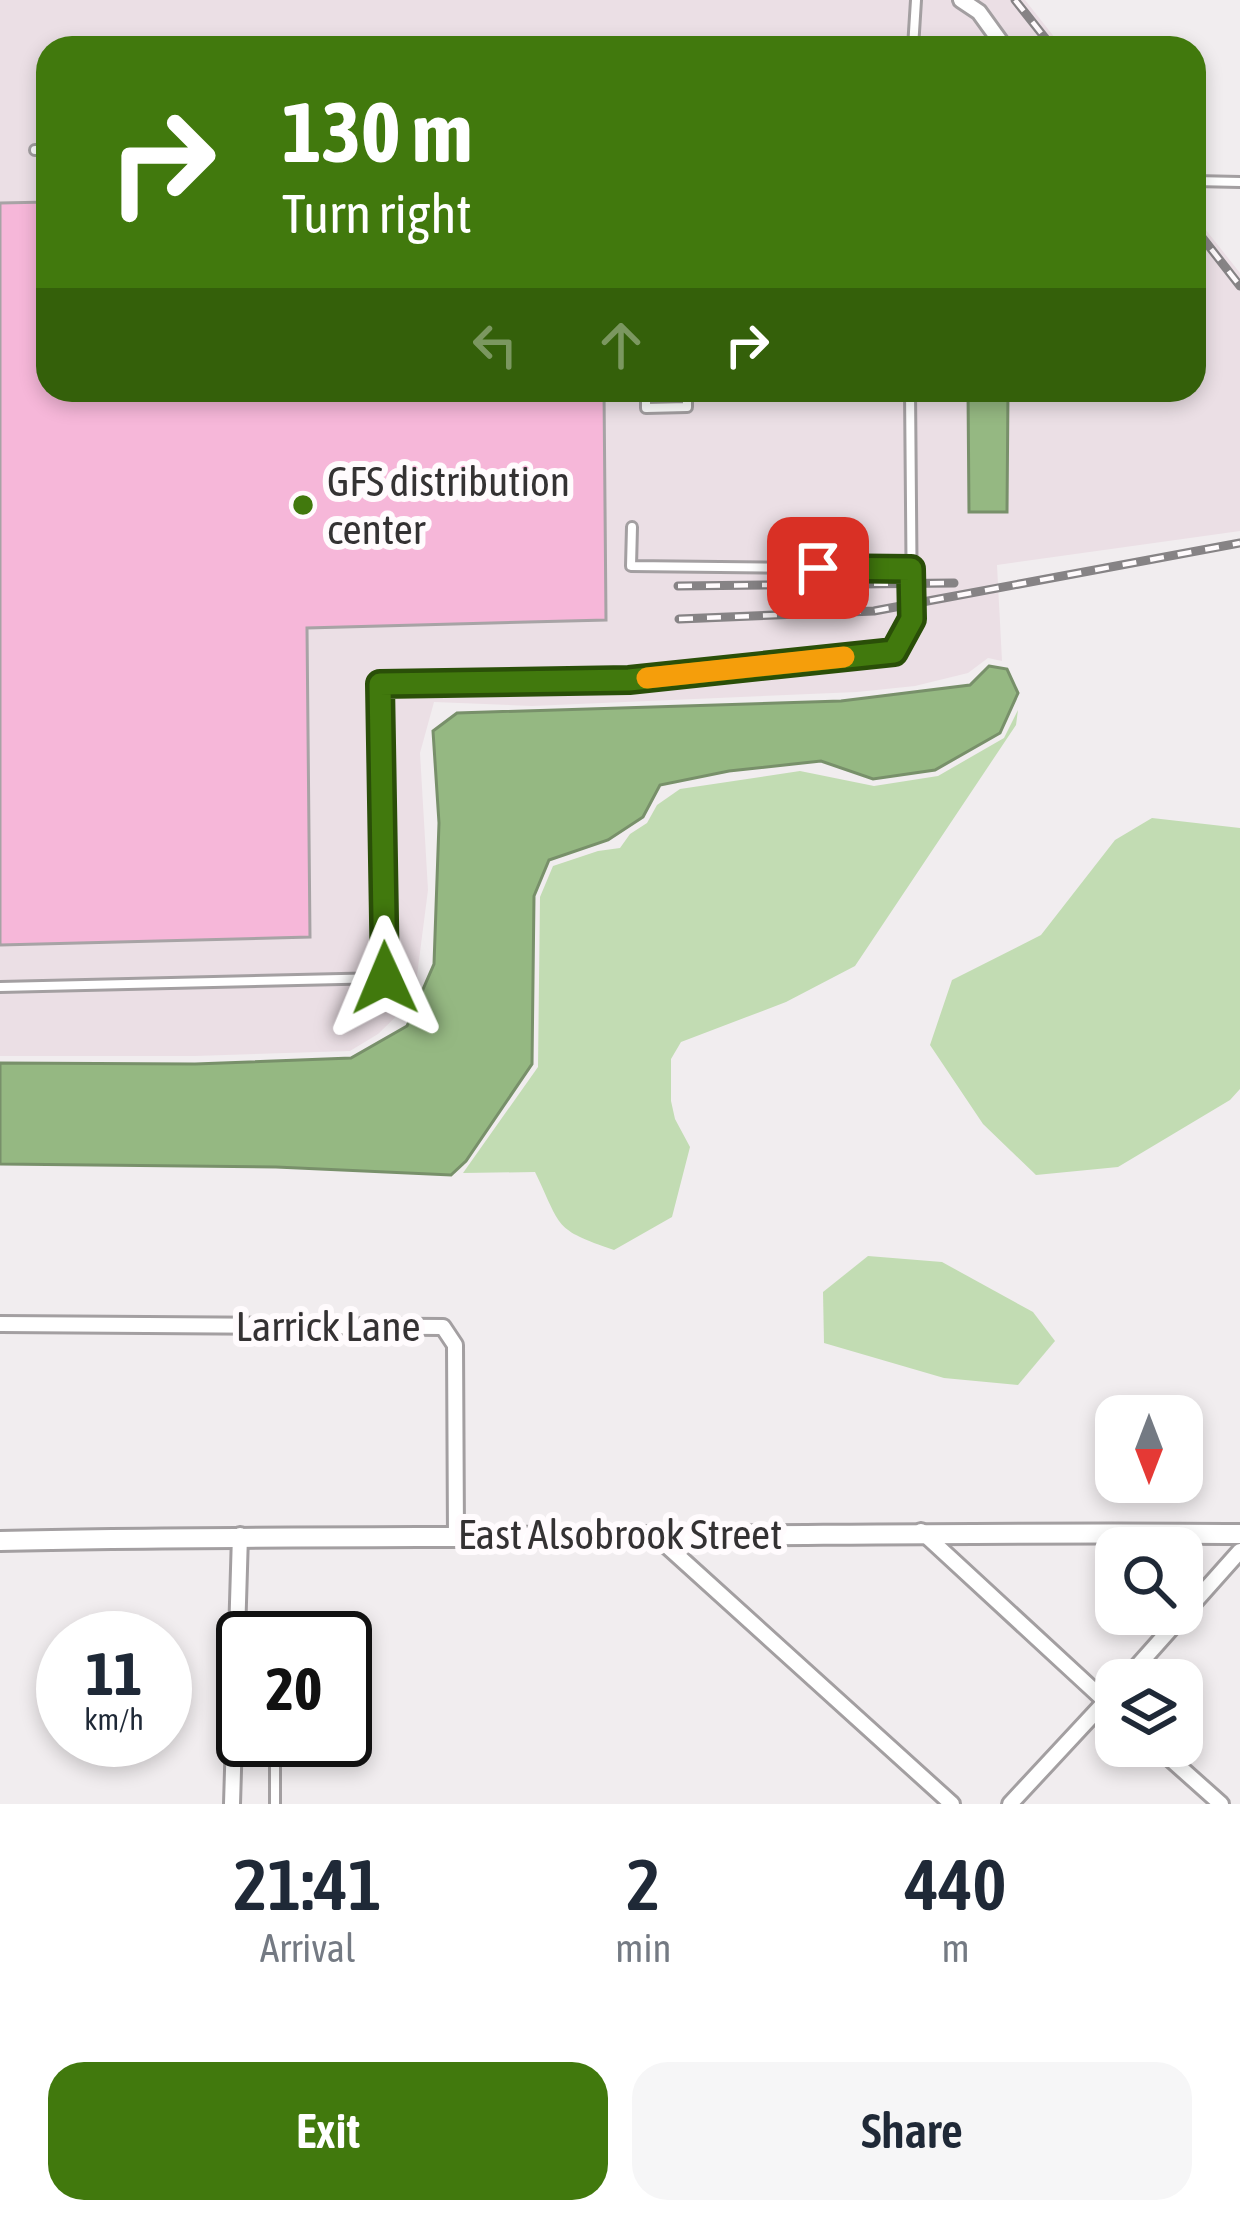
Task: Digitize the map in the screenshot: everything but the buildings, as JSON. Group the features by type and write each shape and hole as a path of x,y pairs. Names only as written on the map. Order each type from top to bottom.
{"street":[{"path":"962,0 979,12 996,36"},
{"name":"Larrick Lane","path":"0,1324 443,1327 455,1345 456,1535"},
{"path":"921,1531 1095,1684"},
{"name":"East Alsobrook Street","path":"0,1541 921,1531 1240,1534"},
{"path":"239,1611 240,1535"},
{"path":"656,1536 952,1804"},
{"path":"1144,1659 1240,1551"},
{"path":"1010,1804 1095,1718"},
{"path":"232,1804 235,1767"},
{"path":"1179,1767 1220,1804"}],"lane":[{"path":"914,36 916,0"},
{"path":"1206,181 1240,182"},
{"path":"646,402 646,408 687,407 687,402"},
{"path":"0,987 385,978 380,684 629,680 894,652 912,619 910,402"},
{"path":"632,527 631,566 911,569"},
{"path":"275,1767 275,1804"}],"shaded area":[{"path":"0,0 1025,0 1054,36 36,36 36,402 968,402 970,512 1007,511 1008,402 1206,402 1206,230 1240,273 1240,531 997,565 1002,661 988,658 968,673 915,686 532,706 434,702 420,753 428,890 415,991 410,1003 378,1034 350,1051 0,1056"},
{"path":"968,402 1008,402 1007,512 969,512"},
{"path":"989,666 1007,669 1018,693 1000,733 935,770 873,779 821,761 729,771 660,785 643,817 608,840 549,860 534,896 532,1064 466,1161 451,1175 276,1167 0,1164 0,1063 195,1064 351,1058 407,1026 434,964 439,823 433,731 457,713 841,701 970,685"},
{"path":"1018,710 1016,725 855,966 786,1002 681,1042 671,1059 671,1101 690,1147 672,1217 614,1250 569,1231 535,1172 463,1173 538,1067 540,897 553,866 620,848 647,823 657,805 680,789 800,771 874,786 938,776 1004,738"},
{"path":"1152,818 1240,828 1240,1089 1230,1100 1118,1167 1036,1175 983,1124 930,1045 952,980 1041,935 1115,840"},
{"path":"868,1256 942,1262 1033,1312 1055,1341 1018,1385 944,1378 824,1343 823,1292"}],"railway":[{"path":"1015,0 1044,36"},
{"path":"1206,242 1240,286"},
{"path":"679,619 874,611 1240,543"},
{"path":"678,586 954,583"}],"slow traffic":[{"path":"647,678 844,657"}],"place":[{"name":"GFS distribution center","path":"303,505"}],"route":[{"path":"385,978 380,684 629,680 894,652 912,619 911,569 818,568"}]}
